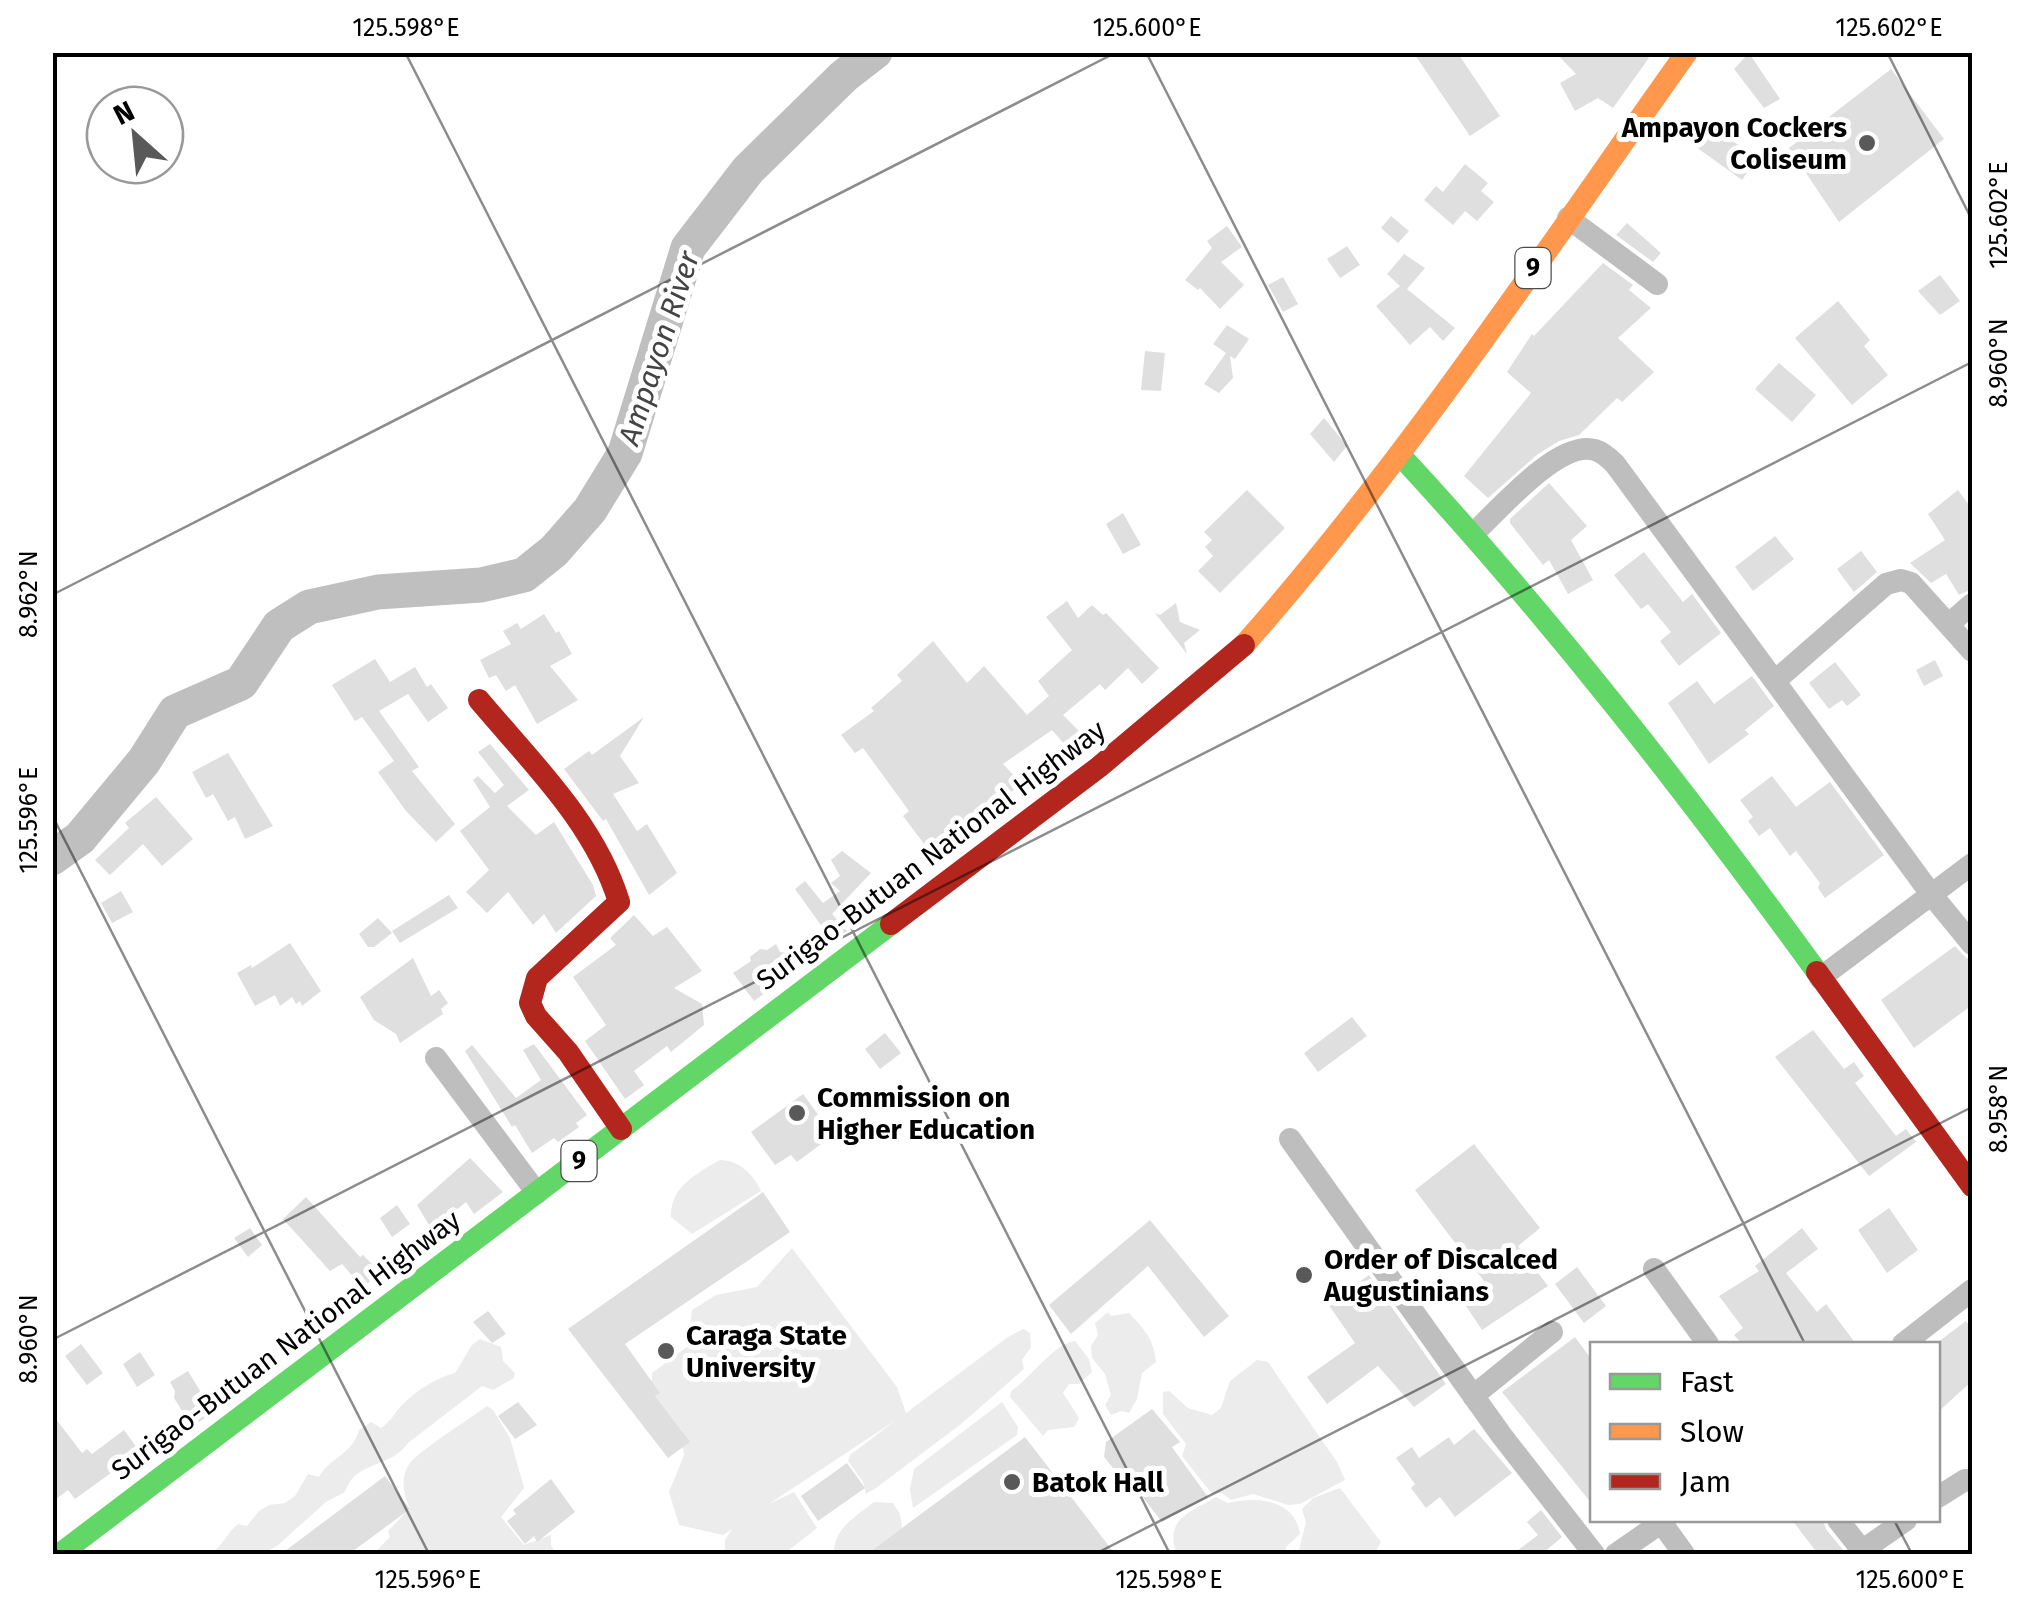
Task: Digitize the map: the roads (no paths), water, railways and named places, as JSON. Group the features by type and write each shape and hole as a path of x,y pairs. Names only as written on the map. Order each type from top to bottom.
{"main road":[{"name":"Surigao-Butuan National Highway","path":"60,1554 1099,766 1242,647 1294,590 1400,455 1687,52"},
{"path":"1400,455 1544,612 1972,1186"},
{"path":"479,700 582,826 616,885 619,902 538,978 530,1004 621,1129"}],"street":[{"path":"1568,218 1657,284"},
{"path":"1474,534 1556,458 1576,449 1596,450 1615,464 1931,894 1972,944"},
{"path":"1775,681 1886,584 1901,580 1912,583 1972,651"},
{"path":"1950,623 1972,604"},
{"path":"1820,978 1972,864"},
{"path":"436,1058 536,1193"},
{"path":"1290,1139 1473,1396 1594,1554"},
{"path":"1654,1268 1707,1342"},
{"path":"1905,1342 1972,1290"},
{"path":"1473,1396 1552,1332"},
{"path":"1940,1495 1965,1480 1972,1481"},
{"path":"1616,1554 1662,1522"},
{"path":"1664,1522 1684,1554"},
{"path":"1839,1522 1861,1553 1903,1522"}],"waterway":[{"name":"Ampayon River","path":"52,858 80,838 144,761 175,712 241,683 279,626 309,607 378,592 481,585 524,575 554,551 590,510 625,453 688,248 748,170 844,76 875,52"}],"place":[{"name":"Ampayon Cockers Coliseum","path":"1867,143"},
{"name":"Commission on Higher Education","path":"797,1113"},
{"name":"Order of Discalced Augustinians","path":"1304,1275"},
{"name":"Caraga State University","path":"666,1351"},
{"name":"Batok Hall","path":"1012,1482"}]}
